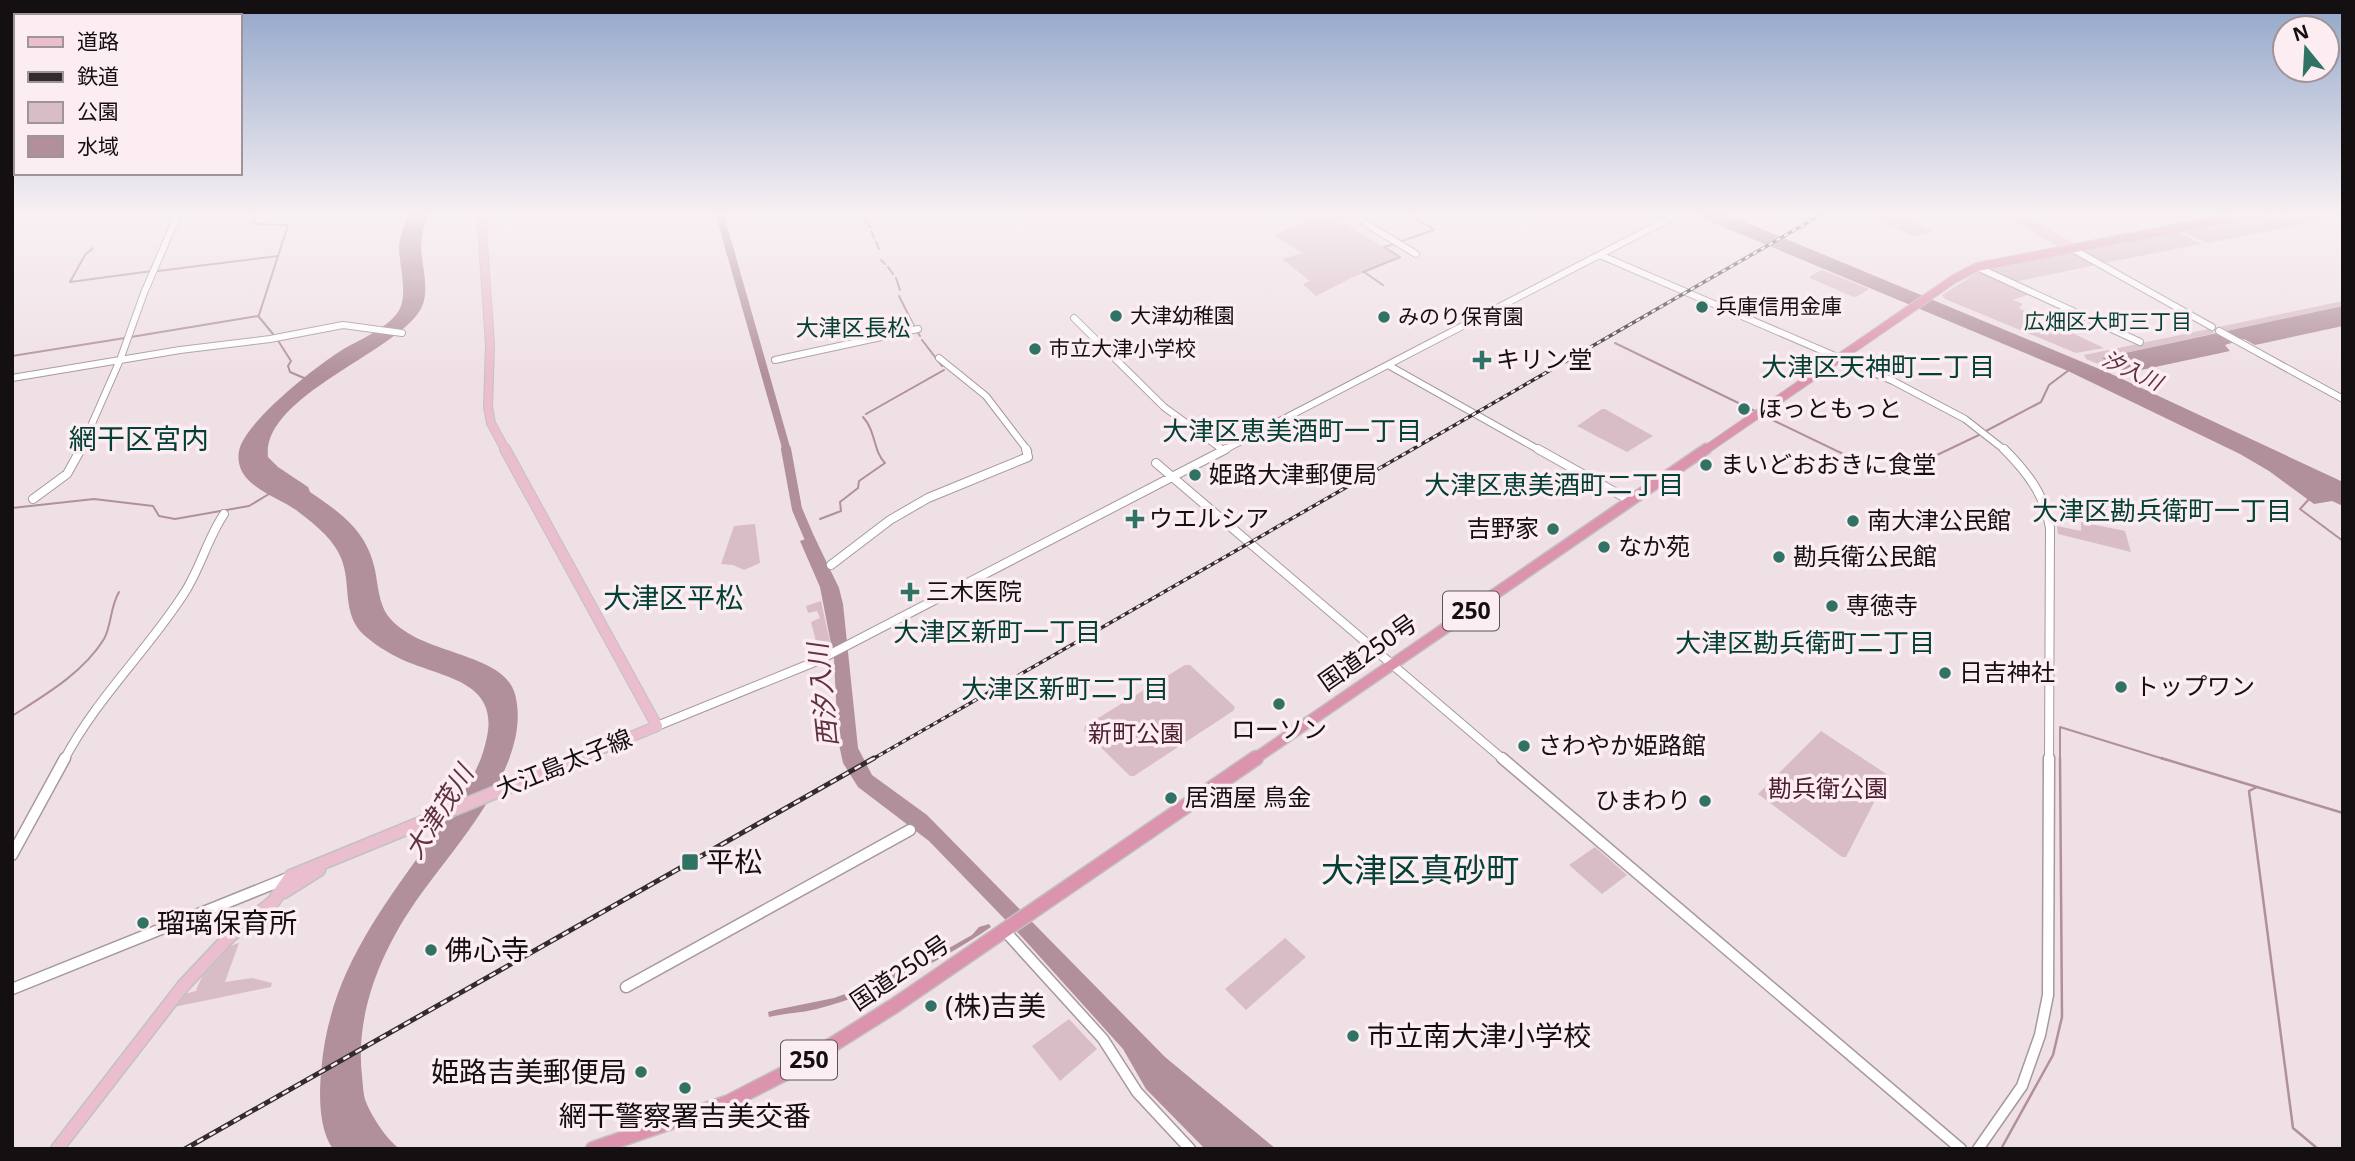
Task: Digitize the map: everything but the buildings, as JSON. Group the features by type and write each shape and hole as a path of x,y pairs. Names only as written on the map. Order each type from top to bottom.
{"highway":[{"name":"国道250号","path":"593,1149 729,1102 797,1067 894,1006 1911,309 1981,266"}],"main road":[{"name":"大江島太子線","path":"291,876 657,726 491,424 488,407 490,345 485,266"},
{"path":"57,1149 192,975 232,934 281,895 353,851"},
{"path":"281,895 291,876"}],"street":[{"path":"33,499 66,474 86,439 156,266"},
{"path":"657,726 829,654 1578,266"},
{"path":"1626,266 1945,407 1991,438 2023,467 2041,495 2049,519 2051,548 2048,995 2040,1035 2022,1086 1978,1149"},
{"path":"2103,266 2212,327"},
{"path":"1977,267 2140,342"},
{"path":"1074,318 1164,407 1223,450"},
{"path":"12,378 270,339 343,325 375,327 402,333"},
{"path":"775,360 918,329"},
{"path":"2219,331 2343,399"},
{"path":"831,565 890,520 929,498 1028,457 1028,450 994,407 970,381 946,368 939,358"},
{"path":"1388,365 1631,502"},
{"path":"1156,463 1961,1149"},
{"path":"12,855 82,726 184,594 214,529 224,514"},
{"path":"626,987 910,830"},
{"path":"12,989 291,876"},
{"path":"1004,930 1103,1039 1138,1092 1190,1149"}],"green space":[{"path":"1291,266 1381,266 1316,296 1303,284 1310,281"},
{"path":"1998,266 2090,266 2014,282 1985,269"},
{"path":"1822,270 1869,289 1856,297 1810,278"},
{"path":"1980,271 2030,294 2013,300 2023,304 2019,308 2104,348 2076,353 1945,299 1942,295"},
{"path":"2343,301 2343,306 2227,331 2219,327"},
{"path":"2209,329 2215,333 2103,358 2113,365 2108,368 2086,359 2084,355"},
{"path":"1602,409 1653,436 1627,452 1577,426"},
{"path":"2081,522 2125,531 2131,552 2058,534 2057,526 2081,531"},
{"path":"755,524 760,563 744,570 721,564 734,526"},
{"path":"821,601 831,646 819,653 811,622 820,618 817,611 808,613 806,606"},
{"name":"新町公園","path":"1185,665 1190,665 1235,707 1233,711 1134,776 1130,776 1084,731 1085,726"},
{"name":"勘兵衛公園","path":"1821,731 1888,775 1846,857 1842,857 1758,794"},
{"path":"1595,847 1627,875 1602,894 1569,865"},
{"path":"1285,938 1306,957 1246,1010 1225,989"},
{"path":"239,943 225,982 252,978 272,983 271,987 174,1007 184,994 196,991 218,955"},
{"path":"1069,1019 1097,1049 1060,1081 1032,1046"}],"water":[{"path":"401,266 424,266 425,296 419,312 404,328 305,396 285,415 271,436 268,457 308,487 310,492 342,516 359,534 371,556 381,600 388,616 419,639 494,669 507,680 515,694 518,722 512,750 501,779 485,807 400,926 372,988 362,1032 364,1096 380,1128 400,1149 333,1149 325,1132 320,1092 326,1038 334,1007 358,948 374,921 471,780 486,741 488,720 485,705 476,693 463,684 399,658 364,635 352,618 344,568 333,544 322,531 296,510 249,481 239,463 239,451 253,426 298,383 328,359 392,319 401,305"},
{"name":"汐入川","path":"1817,266 1852,266 2104,371 2112,364 2102,358 2343,306 2343,326 2255,345 2244,339 2225,345 2230,351 2127,373 2115,366 2107,372 2343,482 2343,506 2332,501 2314,504 2269,471 2240,454 2068,371"},
{"path":"814,536 839,588 843,604 858,748 872,775 927,815 1165,1057 1276,1149 1205,1149 1146,1089 1123,1049 1022,937 929,841 858,787 843,763 838,740 834,659 820,587 800,541"},
{"path":"989,924 991,927 950,953 885,986 817,1009 769,1017 768,1012 834,998 867,986 949,948 972,935 979,927"}],"waterway":[{"path":"79,266 70,282 152,271"},
{"path":"158,271 197,266"},
{"path":"259,315 275,266"},
{"name":"西汐入川","path":"734,266 787,451"},
{"path":"1363,272 1377,266"},
{"path":"888,267 893,274"},
{"path":"1364,272 1383,285"},
{"path":"896,278 900,290"},
{"path":"899,296 914,326"},
{"path":"131,337 258,316"},
{"path":"259,317 273,334"},
{"path":"12,356 125,338"},
{"path":"277,339 291,361 288,366 290,372 304,378"},
{"path":"922,340 942,366"},
{"path":"1615,343 1757,412"},
{"path":"866,414 944,370"},
{"path":"1986,431 2041,402 2049,385 2069,370"},
{"path":"1762,415 1891,477 1981,434"},
{"path":"820,519 841,511 840,502 858,488 859,481 885,463 863,417"},
{"name":"西汐入川","path":"786,449 797,509 814,549"},
{"path":"12,508 94,499 153,506 159,516 175,519 249,506 269,494"},
{"path":"2310,498 2300,509 2343,541"},
{"path":"12,716 74,673 95,651 107,633 119,592"},
{"path":"2060,758 2060,727 2167,760"},
{"path":"2001,1149 2053,1055 2062,1017 2060,758"},
{"path":"2161,758 2257,787"},
{"path":"2257,787 2343,813"},
{"path":"2257,787 2249,791 2293,1128 2318,1149"}],"railway":[{"path":"871,760 1732,266"},
{"path":"185,1149 874,758"}],"place":[{"name":"兵庫信用金庫","path":"1702,307"},
{"name":"大津幼稚園","path":"1116,316"},
{"name":"みのり保育園","path":"1384,317"},
{"name":"市立大津小学校","path":"1035,349"},
{"name":"キリン堂","path":"1482,360"},
{"name":"ほっともっと","path":"1744,409"},
{"name":"まいどおおきに食堂","path":"1706,465"},
{"name":"姫路大津郵便局","path":"1195,475"},
{"name":"ウエルシア","path":"1135,519"},
{"name":"南大津公民館","path":"1853,521"},
{"name":"吉野家","path":"1553,529"},
{"name":"なか苑","path":"1604,547"},
{"name":"勘兵衛公民館","path":"1779,557"},
{"name":"三木医院","path":"910,592"},
{"name":"専徳寺","path":"1832,606"},
{"name":"日吉神社","path":"1945,673"},
{"name":"トップワン","path":"2121,687"},
{"name":"ローソン","path":"1279,704"},
{"name":"さわやか姫路館","path":"1524,746"},
{"name":"居酒屋 鳥金","path":"1171,798"},
{"name":"ひまわり","path":"1705,801"},
{"name":"平松","path":"690,862"},
{"name":"瑠璃保育所","path":"143,923"},
{"name":"佛心寺","path":"431,950"},
{"name":"(株)吉美","path":"931,1006"},
{"name":"市立南大津小学校","path":"1353,1036"},
{"name":"姫路吉美郵便局","path":"641,1072"},
{"name":"網干警察署吉美交番","path":"685,1088"}],"district":[{"name":"広畑区大町三丁目","path":"2108,322"},
{"name":"大津区長松","path":"853,328"},
{"name":"大津区天神町二丁目","path":"1878,367"},
{"name":"大津区恵美酒町一丁目","path":"1292,431"},
{"name":"網干区宮内","path":"139,439"},
{"name":"大津区恵美酒町二丁目","path":"1554,485"},
{"name":"大津区勘兵衛町一丁目","path":"2162,511"},
{"name":"大津区平松","path":"673,598"},
{"name":"大津区新町一丁目","path":"997,632"},
{"name":"大津区勘兵衛町二丁目","path":"1805,643"},
{"name":"大津区新町二丁目","path":"1065,689"},
{"name":"大津区真砂町","path":"1420,870"}],"water label":[{"name":"大津茂川","path":"439,812"}]}
